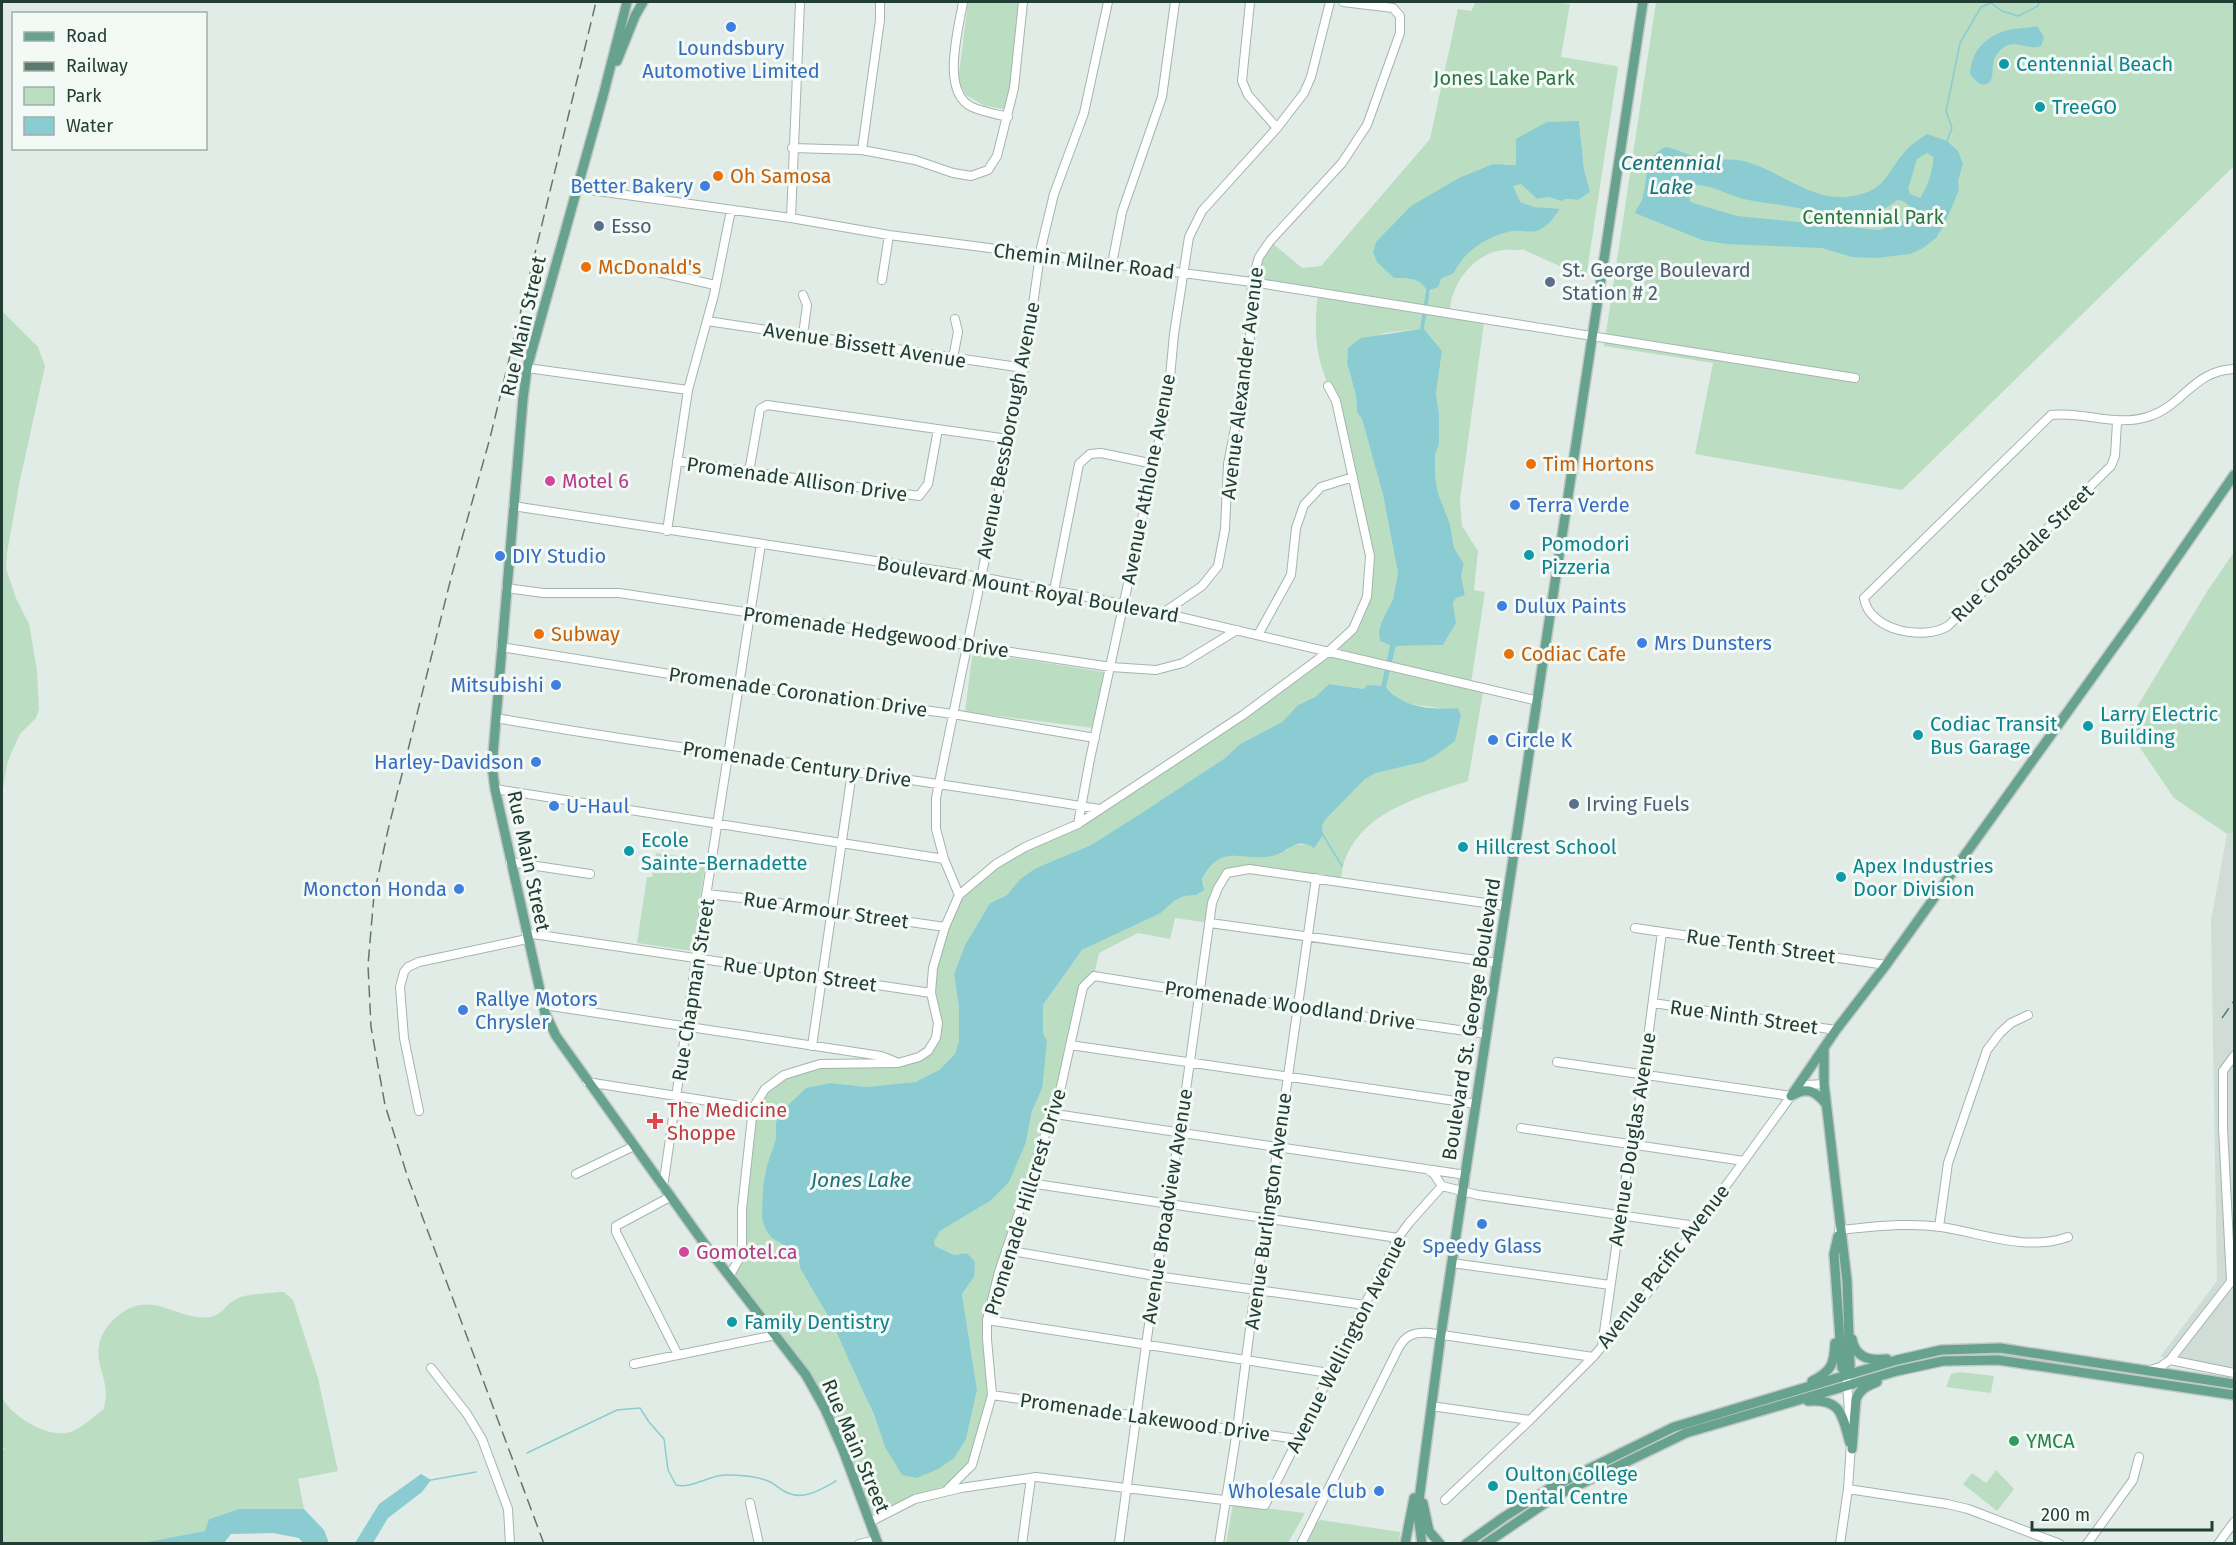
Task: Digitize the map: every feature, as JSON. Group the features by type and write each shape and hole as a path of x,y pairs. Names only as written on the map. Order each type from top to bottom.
{"main road":[{"name":"Rue Main Street","path":"627,2 528,368 501,647 492,766 495,789 526,936 544,1005 556,1036 670,1197 806,1375 825,1408 877,1542"},
{"name":"Rue Main Street","path":"603,96 634,16 643,2"},
{"name":"Boulevard St. George Boulevard","path":"1422,1544 1418,1505 1441,1334 1643,2"},
{"path":"1791,1096 1836,1030 1886,965 2136,617 2235,475"},
{"path":"1485,1544 1523,1516 1567,1489 1686,1433 1783,1399 1829,1370 1834,1361 1847,1281 1839,1230 1834,1158 1824,1084 1824,1047"},
{"path":"1791,1096 1802,1090 1811,1091 1819,1095 1826,1104"},
{"path":"1843,1307 1853,1348 1862,1357 1873,1360 1941,1350 2000,1348 2235,1384"},
{"path":"1843,1307 1850,1367 1847,1380"},
{"path":"1457,1544 1575,1474 1674,1427 1783,1399 1921,1354"},
{"path":"1847,1380 1943,1361 1998,1360 2235,1395"},
{"path":"1852,1449 1856,1399 1859,1392 1867,1386 1923,1365"},
{"path":"1783,1399 1819,1400 1833,1404 1841,1413 1852,1449"},
{"path":"1405,1544 1426,1446"},
{"path":"1426,1446 1425,1516 1431,1535 1440,1544"},
{"path":"1491,1544 1523,1516"},
{"path":"1466,1544 1482,1531"}],"street":[{"path":"791,218 792,148 800,2"},
{"path":"862,150 880,20 880,2"},
{"path":"963,2 954,57 954,83 961,98 970,106 1008,117"},
{"path":"792,148 862,150 915,160 953,173 971,176 988,170 998,156 1008,117 1014,88 1023,2"},
{"name":"Avenue Bessborough Avenue","path":"959,896 944,860 936,829 936,798 1024,368 1040,255 1054,194 1084,113 1108,2"},
{"path":"1112,264 1122,212 1162,97 1175,2"},
{"path":"1250,2 1242,81 1248,95 1277,128"},
{"name":"Avenue Athlone Avenue","path":"1078,824 1168,399 1182,274 1189,237 1197,219 1277,128 1304,93 1311,77 1330,2"},
{"name":"Avenue Alexander Avenue","path":"1163,613 1202,586 1218,566 1225,529 1228,464 1249,357 1252,282 1258,257 1342,163 1367,125 1400,33 1400,15 1393,8 1343,2"},
{"name":"Chemin Milner Road","path":"576,188 791,218 889,235 1252,282 1855,378"},
{"path":"667,531 688,390 707,321 731,210"},
{"path":"882,280 889,235"},
{"path":"653,271 715,285"},
{"path":"803,295 807,305 803,335"},
{"path":"953,358 958,332 955,319"},
{"name":"Avenue Bissett Avenue","path":"707,321 1024,368"},
{"path":"528,368 688,390"},
{"path":"2117,422 2150,416 2166,408 2198,380 2222,370 2235,369"},
{"path":"730,1275 739,1259 742,1245 742,1209 753,1108 765,1089 784,1075 820,1064 898,1063 928,1051 936,1038 939,1023 931,993 933,968 945,927 959,896 996,864 1025,847 1078,824 1243,715 1328,652 1353,629 1367,597 1370,556 1336,401 1328,386"},
{"path":"748,472 760,409 767,405 1008,440"},
{"name":"Rue Croasdale Street","path":"2063,413 2117,422 2115,456 2111,466 1948,626 1941,630 1924,633 1887,627 1879,622 1865,606 1864,598 2046,418 2063,413"},
{"name":"Promenade Allison Drive","path":"677,461 920,496 928,484 938,429"},
{"path":"1054,591 1079,464 1090,453 1101,453 1154,464"},
{"path":"1258,634 1291,575 1296,528 1304,505 1321,487 1353,477"},
{"name":"Boulevard Mount Royal Boulevard","path":"513,506 980,577 1124,604 1538,700"},
{"name":"Rue Chapman Street","path":"663,1187 761,544"},
{"name":"Promenade Hedgewood Drive","path":"506,588 543,593 619,593 1111,668 1155,670 1183,663 1237,630"},
{"name":"Promenade Coronation Drive","path":"501,647 953,714 1095,738"},
{"name":"Promenade Century Drive","path":"496,717 584,733 1099,809"},
{"path":"812,1046 852,772"},
{"path":"495,789 842,842 944,860"},
{"path":"510,862 590,873"},
{"name":"Avenue Broadview Avenue","path":"1119,1544 1156,1276 1180,1132 1212,903 1227,873 1249,869 1316,878"},
{"path":"1316,878 1506,906"},
{"name":"Avenue Burlington Avenue","path":"1219,1544 1316,878"},
{"name":"Rue Armour Street","path":"707,894 945,927"},
{"path":"1210,923 1498,963"},
{"name":"Rue Tenth Street","path":"1635,928 1886,965"},
{"name":"Avenue Douglas Avenue","path":"1602,1346 1662,932"},
{"path":"419,1111 404,1038 400,987 404,972 408,967 419,962 526,936"},
{"name":"Rue Upton Street","path":"526,936 931,993"},
{"name":"Promenade Woodland Drive","path":"1094,976 1487,1034"},
{"name":"Promenade Hillcrest Drive","path":"944,1492 972,1465 992,1395 987,1320 1006,1250 1046,1132 1055,1114 1083,987 1094,976"},
{"name":"Rue Ninth Street","path":"1653,1003 1836,1030"},
{"path":"544,1005 880,1056 898,1063"},
{"path":"1940,1227 1948,1163 1987,1050 2011,1023 2028,1015"},
{"path":"1071,1045 1476,1104"},
{"path":"2148,1371 2170,1360 2233,1279 2225,1177 2223,1071 2235,1056"},
{"path":"1557,1062 1791,1096 1806,1085 1824,1084"},
{"path":"588,1082 753,1108"},
{"name":"Avenue Pacific Avenue","path":"1445,1500 1593,1357 1651,1289 1791,1096"},
{"path":"1055,1114 1466,1175"},
{"path":"1521,1128 1744,1161"},
{"path":"576,1174 634,1146"},
{"path":"1426,1169 1434,1174 1442,1186 1463,1192 1696,1226"},
{"path":"2225,1177 2235,1184"},
{"path":"1029,1183 1398,1238"},
{"name":"Avenue Wellington Avenue","path":"1227,1500 1265,1504 1398,1238 1442,1186"},
{"path":"670,1197 616,1226 616,1232 678,1355"},
{"path":"1839,1230 1905,1225 1940,1227 2021,1242 2041,1243 2068,1237"},
{"path":"1006,1250 1156,1276 1365,1305"},
{"path":"1452,1263 1610,1285"},
{"path":"987,1320 1329,1373"},
{"path":"1301,1544 1400,1344 1406,1338 1417,1333 1441,1334 1593,1357"},
{"path":"634,1364 776,1335"},
{"path":"2170,1360 2235,1373"},
{"path":"431,1368 482,1439 508,1509 510,1544"},
{"path":"1840,1544 1852,1449 1847,1380"},
{"name":"Promenade Lakewood Drive","path":"992,1395 1297,1439"},
{"path":"1431,1406 1530,1420"},
{"path":"2087,1544 2133,1480 2139,1457"},
{"path":"870,1522 915,1499 1031,1478 1127,1486 1227,1500"},
{"path":"1022,1544 1031,1478"},
{"path":"1848,1489 1943,1503 1968,1509 2060,1544"},
{"path":"750,1503 759,1544"},
{"path":"2218,1544 2235,1522"},
{"path":"859,1544 877,1542"}],"shaded area":[{"path":"2234,832 2234,1368 2160,1357 2217,1281 2211,920 2227,834"}],"green space":[{"path":"968,2 1023,2 1009,110 985,106 966,95 958,81"},
{"name":"Jones Lake Park","path":"1476,2 1570,4 1561,57 1618,68 1586,278 1522,249 1500,250 1479,259 1465,273 1455,290 1450,309 1485,315 1460,500 1462,526 1478,551 1474,590 1485,592 1471,683 1484,686 1468,781 1415,799 1382,816 1367,827 1355,841 1346,857 1341,879 1249,869 1227,873 1218,888 1210,923 1175,918 1170,939 1138,933 1099,953 1094,976 1083,987 1055,1114 1046,1132 987,1320 992,1395 972,1465 944,1492 915,1499 870,1522 825,1409 730,1275 739,1259 758,1098 784,1075 820,1064 877,1065 919,1057 936,1038 931,982 959,895 996,864 1078,824 1243,715 1353,629 1367,597 1370,556 1336,401 1320,361 1316,336 1318,293 1252,282 1270,241 1302,268 1321,266 1430,139 1458,9 1471,11","holes":["1579,121 1584,169 1590,192 1578,200 1561,201 1549,197 1537,199 1503,164 1516,165","1523,204 1560,210 1523,223","1408,210 1446,277 1434,285 1428,298 1424,329 1442,351 1436,394 1439,413 1439,444 1435,455 1435,476 1438,493 1450,524 1454,548 1464,564 1461,576 1465,594 1456,598 1453,603 1456,623 1443,645 1396,646 1386,687 1403,703 1446,709 1458,708 1461,720 1423,762 1376,773 1365,779 1325,820 1307,844 1293,845 1286,851 1226,856 1210,863 1202,879 1204,886 1195,895 1184,895 1161,913 1082,950 1043,1005 1042,1089 1032,1111 1026,1142 990,1201 940,1231 933,1242 935,1246 954,1255 968,1253 974,1277 962,1294 977,1390 966,1439 885,1447 858,1378 825,1311 796,1258 786,1247 772,1238 767,1165 776,1139 831,1083 867,1087 915,1082 939,1070 955,1054 959,1041 959,1008 954,974 965,945 990,903 1007,895 1020,879 1036,868 1091,845 1225,758 1240,744 1282,722 1298,705 1315,697 1329,684 1364,689 1381,686 1390,645 1382,621 1393,599 1398,573 1383,495 1362,419 1357,412 1356,396 1347,363 1348,349 1384,333 1420,329 1426,289 1416,281 1394,278 1395,224"]},
{"name":"Centennial Park","path":"1656,2 2234,2 2234,166 1902,490 1695,454 1713,363 1604,346"},
{"path":"2,311 38,347 45,366 20,480 6,569 16,598 29,624 37,671 39,709 36,718 20,734 13,749 7,764 2,795"},
{"path":"2234,552 2234,832 2227,834 2174,798 2134,739 2129,720 2208,590"},
{"path":"975,652 1104,672 1094,728 965,712 972,657"},
{"path":"656,853 706,860 692,951 637,943 647,877 652,877"},
{"path":"284,1292 293,1300 318,1378 338,1471 298,1479 304,1509 239,1509 209,1519 206,1531 142,1543 2,1543 2,1449 6,1450 2,1447 2,1397 14,1412 33,1425 54,1433 73,1431 104,1409 106,1397 98,1355 99,1348 105,1330 119,1315 131,1308 154,1305 187,1315 211,1317 238,1298"},
{"path":"1959,1372 1994,1376 1991,1393 1946,1387 1951,1374"},
{"path":"1996,1470 2014,1489 1997,1511 1963,1484 1972,1473 1986,1483"},
{"path":"1233,1504 1305,1513 1288,1543 1226,1544"},
{"path":"1321,1520 1400,1532 1399,1543 1305,1544 1315,1523"}],"water":[{"path":"2037,26 2044,37 2041,46 2030,47 2014,44 2003,48 1995,57 1991,79 1987,84 1979,83 1970,74 1974,57 1989,38 2004,31"},
{"name":"Jones Lake","path":"1579,121 1584,169 1590,192 1578,200 1561,201 1549,197 1537,199 1521,184 1513,186 1520,202 1534,207 1560,209 1540,230 1511,231 1476,246 1463,258 1454,273 1441,279 1438,287 1430,290 1424,329 1442,351 1436,394 1439,413 1439,444 1435,455 1435,476 1438,493 1450,524 1454,548 1464,564 1461,576 1465,595 1456,598 1453,603 1456,623 1443,645 1396,646 1386,687 1400,699 1419,706 1438,709 1458,708 1461,716 1455,741 1423,762 1376,773 1365,779 1325,820 1322,825 1323,835 1314,848 1297,844 1272,856 1224,857 1209,868 1202,879 1204,890 1196,895 1184,896 1174,901 1161,913 1082,950 1043,1005 1043,1033 1047,1041 1042,1089 1032,1111 1026,1142 1009,1182 990,1201 940,1231 934,1241 935,1246 954,1255 967,1253 975,1262 974,1277 962,1294 977,1390 966,1439 954,1458 938,1469 917,1478 902,1475 885,1447 874,1415 833,1325 800,1268 798,1258 788,1248 772,1238 762,1219 763,1187 767,1165 776,1139 776,1123 779,1114 806,1088 831,1083 867,1087 915,1082 939,1070 955,1054 959,1041 959,1008 954,974 965,945 990,903 1007,895 1020,879 1036,868 1091,845 1140,814 1225,758 1240,744 1282,722 1298,705 1315,697 1329,684 1364,689 1367,685 1381,686 1390,645 1380,641 1379,632 1393,599 1398,573 1383,495 1362,419 1357,412 1356,396 1347,363 1348,348 1361,338 1420,329 1426,289 1416,281 1394,278 1377,262 1373,252 1376,242 1411,206 1459,178 1493,164 1516,165 1516,139 1547,122"},
{"name":"Centennial Lake","path":"1927,134 1947,141 1958,151 1963,164 1958,181 1959,190 1944,225 1936,238 1910,254 1876,258 1852,257 1822,248 1726,244 1702,240 1635,213 1642,198 1650,161 1666,147 1705,159 1744,161 1808,190 1837,197 1853,196 1876,188 1906,151","holes":["1927,153 1933,157 1932,167 1920,198 1910,194 1908,189 1917,159","1693,185 1710,187 1749,200 1829,214 1872,213 1897,200 1903,201 1913,209 1911,216 1899,224 1879,230 1737,216 1690,201 1689,193"]},
{"path":"421,1474 431,1480 422,1492 388,1518 373,1543 355,1543 379,1504"},
{"path":"239,1509 304,1509 324,1530 329,1543 303,1543 299,1538 273,1533 231,1534 224,1543 142,1543 205,1531 209,1519"}],"waterway":[{"path":"1947,141 1952,128 1946,111 1960,43 1981,7 1991,3 2002,11 2018,16 2038,6 2039,2"},
{"path":"1323,835 1342,866"},
{"path":"527,1453 617,1410 640,1408 664,1439 668,1470 676,1485 688,1485 726,1475 742,1476 763,1479 791,1494 804,1495 811,1494 836,1481"},
{"path":"431,1480 476,1472"}],"railway":[{"path":"544,1544 408,1178 385,1105 371,1027 368,965 374,895 388,830 452,574 490,438 596,2"},
{"path":"2222,1018 2234,1001"}],"place":[{"name":"Loundsbury Automotive Limited","path":"731,27"},
{"name":"Centennial Beach","path":"2004,64"},
{"name":"TreeGO","path":"2040,107"},
{"name":"Oh Samosa","path":"718,176"},
{"name":"Better Bakery","path":"705,186"},
{"name":"Esso","path":"599,226"},
{"name":"McDonald's","path":"586,267"},
{"name":"St. George Boulevard Station # 2","path":"1550,282"},
{"name":"Tim Hortons","path":"1531,464"},
{"name":"Motel 6","path":"550,481"},
{"name":"Terra Verde","path":"1515,505"},
{"name":"Pomodori Pizzeria","path":"1529,555"},
{"name":"DIY Studio","path":"500,556"},
{"name":"Dulux Paints","path":"1502,606"},
{"name":"Subway","path":"539,634"},
{"name":"Mrs Dunsters","path":"1642,643"},
{"name":"Codiac Cafe","path":"1509,654"},
{"name":"Mitsubishi","path":"556,685"},
{"name":"Larry Electric Building","path":"2088,726"},
{"name":"Codiac Transit Bus Garage","path":"1918,735"},
{"name":"Circle K","path":"1493,740"},
{"name":"Harley-Davidson","path":"536,762"},
{"name":"Irving Fuels","path":"1574,804"},
{"name":"U-Haul","path":"554,806"},
{"name":"Hillcrest School","path":"1463,847"},
{"name":"Ecole Sainte-Bernadette","path":"629,851"},
{"name":"Apex Industries Door Division","path":"1841,877"},
{"name":"Moncton Honda","path":"459,889"},
{"name":"Rallye Motors Chrysler","path":"463,1010"},
{"name":"The Medicine Shoppe","path":"655,1121"},
{"name":"Speedy Glass","path":"1482,1224"},
{"name":"Gomotel.ca","path":"684,1252"},
{"name":"Family Dentistry","path":"732,1322"},
{"name":"YMCA","path":"2014,1441"},
{"name":"Oulton College Dental Centre","path":"1493,1486"},
{"name":"Wholesale Club","path":"1379,1491"}]}
